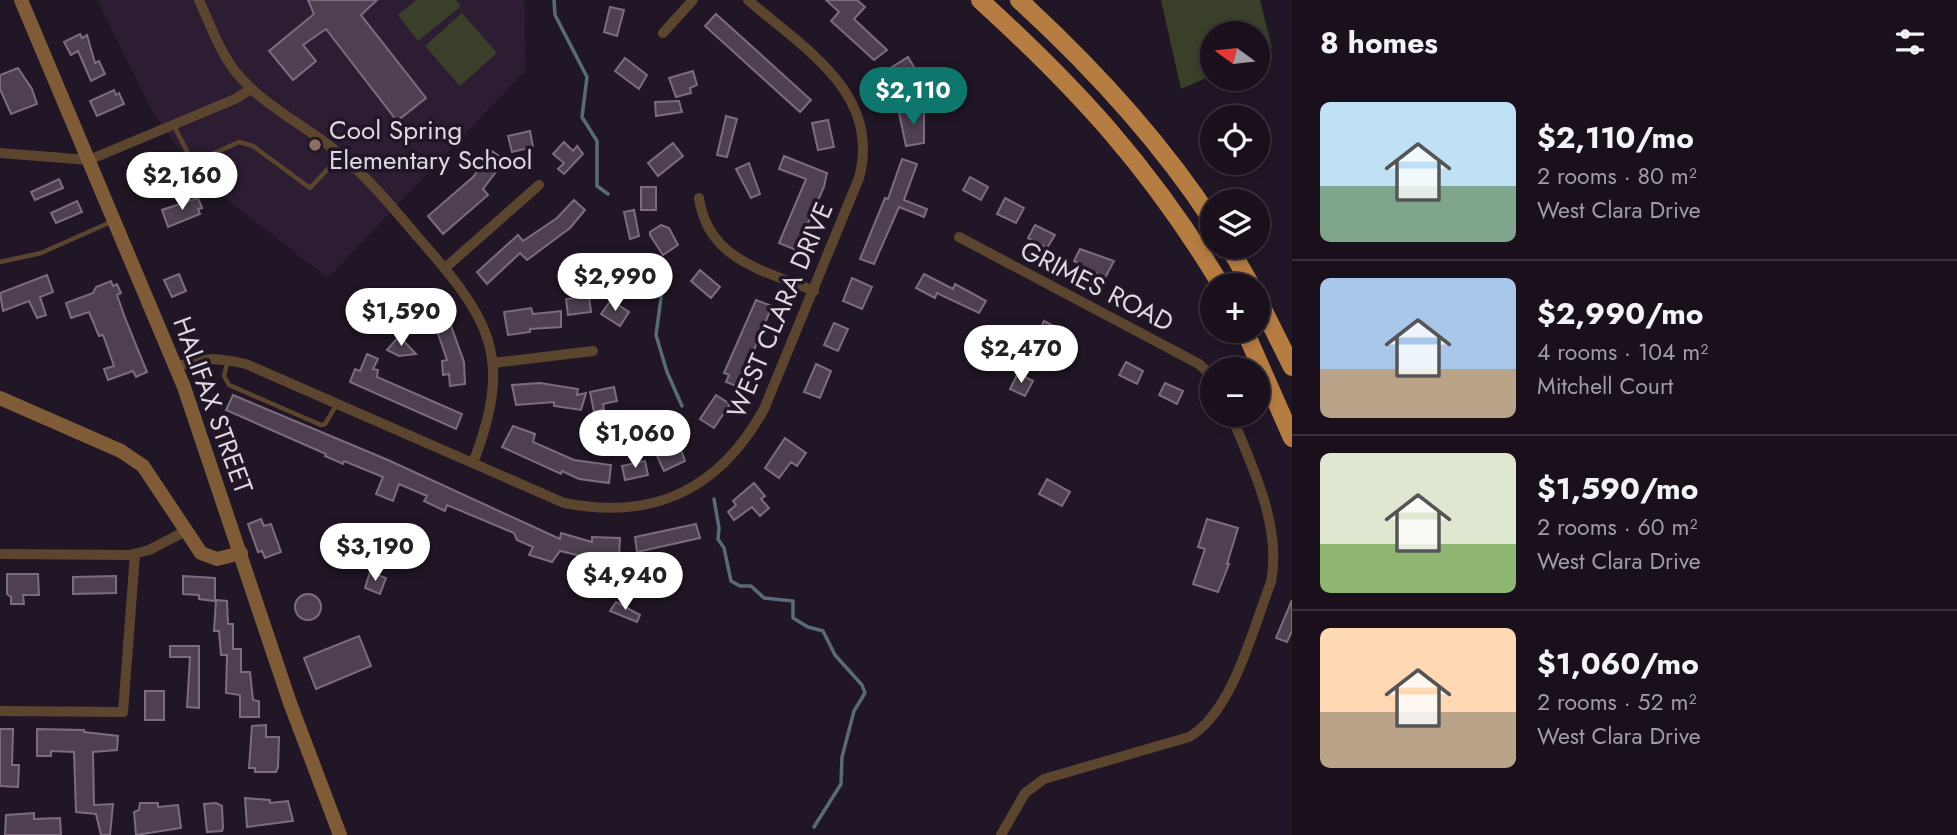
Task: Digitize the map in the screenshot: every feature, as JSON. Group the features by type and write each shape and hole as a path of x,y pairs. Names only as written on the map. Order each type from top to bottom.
{"highway":[{"path":"981,0 1055,68 1130,152 1192,237 1214,273"},
{"path":"1019,0 1120,101 1164,151 1200,203"},
{"path":"1270,323 1292,367"},
{"path":"1250,343 1292,438"}],"main road":[{"name":"HALIFAX STREET","path":"21,0 192,410 335,834"},
{"path":"0,398 131,457 153,477 194,547 208,557 217,559 241,552"}],"street":[{"path":"199,0 223,53 251,89 341,155 445,268 472,304 483,326 493,363 492,404 473,463"},
{"path":"663,33 694,0"},
{"name":"WEST CLARA DRIVE","path":"176,368 200,359 228,359 246,364 545,496 587,508 629,508 692,488 728,460 746,441 774,388 859,178 865,149 864,132 858,113 842,85 748,0"},
{"path":"0,153 89,160 235,99 251,89"},
{"path":"445,268 539,185"},
{"path":"699,198 706,226 717,243 755,267 814,291"},
{"name":"GRIMES ROAD","path":"959,237 1200,365"},
{"path":"493,363 593,351"},
{"path":"1001,835 1025,793 1044,779 1189,737 1208,724 1216,714 1243,654 1271,582 1274,566 1275,550 1267,513 1235,427"},
{"path":"0,554 135,554 165,544 186,531"},
{"path":"0,711 123,712 135,554"}],"lane":[{"path":"174,125 191,159 199,160 239,142 253,146 310,188 341,155"},
{"path":"0,262 41,253 114,220"},
{"path":"228,359 224,376 229,386 321,425 325,424 337,404"}],"shaded area":[{"name":"Cool Spring Elementary School","path":"97,0 524,0 526,70 328,278 200,179 152,111"}],"green space":[{"path":"416,0 456,0 461,6 418,41 398,15"},
{"path":"1161,0 1260,0 1265,21 1200,21 1200,81 1181,89"},
{"path":"462,13 497,53 460,86 425,46"}],"building":[{"path":"308,0 377,0 361,15 426,98 397,121 326,29 303,45 316,61 293,80 269,51 314,14"},
{"path":"826,0 857,0 865,7 854,19 887,50 874,60 831,21 839,12"},
{"path":"610,7 624,10 617,36 604,32"},
{"path":"716,14 811,100 800,112 705,26"},
{"path":"80,34 82,38 87,35 95,63 99,61 105,74 91,81 78,51 71,55 64,42"},
{"path":"908,57 927,89 911,98 889,69"},
{"path":"625,58 647,75 639,89 615,71"},
{"path":"18,68 32,89 37,104 11,114 0,89 0,75"},
{"path":"693,71 697,85 690,88 691,93 676,97 669,78"},
{"path":"114,90 116,95 119,93 124,104 97,116 90,101"},
{"path":"679,101 682,112 656,116 655,102"},
{"path":"924,110 924,143 906,146 899,113"},
{"path":"726,116 737,119 727,157 717,155"},
{"path":"828,120 834,147 818,150 812,123"},
{"path":"530,131 533,147 512,152 508,136"},
{"path":"564,142 573,151 577,146 583,154 564,174 558,169 564,163 553,154"},
{"path":"673,143 683,156 658,176 648,163"},
{"path":"492,151 505,160 483,189 488,195 443,234 428,216 473,177"},
{"path":"784,156 827,173 824,187 796,250 779,243 806,179 779,169"},
{"path":"902,159 917,164 904,200 927,209 924,217 899,207 874,264 860,259 885,198 888,199"},
{"path":"749,163 760,194 751,198 736,169"},
{"path":"970,177 988,187 981,200 963,190"},
{"path":"59,179 63,188 35,200 31,192"},
{"path":"641,187 656,187 656,210 641,210"},
{"path":"198,198 202,208 198,209 200,214 168,227 162,210"},
{"path":"1005,198 1024,208 1016,223 997,214"},
{"path":"574,200 585,210 570,228 527,260 520,253 487,284 477,272 518,235 523,241 557,218"},
{"path":"77,201 82,212 56,223 51,213"},
{"path":"634,210 639,236 630,239 624,212"},
{"path":"661,225 669,228 678,245 663,255 650,235 650,232"},
{"path":"1035,225 1055,235 1047,248 1028,238"},
{"path":"1080,249 1114,261 1105,278 1074,261"},
{"path":"700,270 720,287 711,298 691,281"},
{"path":"179,274 186,291 172,297 164,280"},
{"path":"924,274 953,289 955,284 986,301 979,313 937,293 935,298 916,288"},
{"path":"47,275 53,292 40,297 46,315 37,318 29,301 3,311 0,293"},
{"path":"852,278 872,287 862,309 843,301"},
{"path":"111,281 113,286 117,284 121,293 117,295 147,372 136,377 133,371 108,380 104,369 114,366 103,335 99,336 89,312 71,318 66,303 93,293 96,287"},
{"path":"589,296 591,312 568,315 566,299"},
{"path":"435,299 450,323 464,362 465,384 450,386 449,374 443,375 442,361 447,360 434,322 424,323 418,313"},
{"path":"611,300 629,312 620,326 601,314"},
{"path":"756,300 772,306 739,387 726,382 729,375 724,373"},
{"path":"531,308 533,314 561,311 561,327 530,329 530,332 508,335 504,312"},
{"path":"1044,321 1063,331 1056,343 1038,334"},
{"path":"834,323 848,329 838,351 824,345"},
{"path":"399,336 416,354 399,356 387,350"},
{"path":"367,354 378,359 373,369 378,370 377,377 462,414 456,429 350,382 355,369 360,371"},
{"path":"1126,362 1143,371 1137,384 1119,375"},
{"path":"816,364 831,371 820,398 804,392"},
{"path":"1018,373 1033,381 1025,396 1010,389"},
{"path":"540,383 578,389 577,395 586,393 581,410 554,406 554,402 516,405 512,385"},
{"path":"1165,383 1183,391 1177,404 1159,395"},
{"path":"614,387 617,401 603,404 604,409 594,412 590,392"},
{"path":"233,395 388,460 560,539 561,533 592,542 592,537 620,538 618,576 584,575 585,557 560,551 552,562 529,555 533,547 517,540 514,533 447,505 445,511 424,501 427,496 399,484 393,501 376,494 383,477 344,461 343,464 226,410"},
{"path":"716,395 730,404 714,428 700,419"},
{"path":"513,426 535,434 533,442 574,460 611,465 609,483 579,479 562,471 561,474 502,447"},
{"path":"785,438 806,453 797,466 791,462 779,478 765,468"},
{"path":"680,447 685,461 664,471 657,456"},
{"path":"645,461 648,475 625,480 622,466"},
{"path":"1047,479 1070,492 1062,506 1039,494"},
{"path":"754,483 765,496 761,499 769,508 760,516 752,507 734,520 728,512 736,505 733,501"},
{"path":"261,519 264,526 271,524 281,552 265,558 262,551 258,552 248,524"},
{"path":"1207,519 1238,528 1229,564 1218,592 1193,584 1205,549 1198,547"},
{"path":"696,524 700,538 637,552 635,537"},
{"path":"370,572 386,578 380,594 365,588"},
{"path":"7,574 38,574 39,595 23,595 24,604 11,604 11,597 7,594"},
{"path":"116,576 116,593 73,594 73,577"},
{"path":"183,576 215,578 215,601 199,599 199,595 183,594"},
{"path":"308,594 317,598 321,607 317,616 308,620 299,616 295,607 299,598"},
{"path":"216,600 227,601 228,624 233,624 233,649 241,649 241,672 250,672 253,700 259,701 259,717 240,717 240,695 226,693 227,655 221,655 219,631 214,631"},
{"path":"1292,600 1292,631 1287,642 1276,638"},
{"path":"616,602 640,615 637,622 610,611"},
{"path":"359,636 371,666 316,689 304,658"},
{"path":"170,646 199,646 199,708 187,707 190,657 170,657"},
{"path":"145,691 164,691 164,720 145,720"},
{"path":"266,725 266,737 279,737 278,767 276,772 255,772 255,768 249,768 252,726"},
{"path":"0,729 13,729 12,765 19,765 18,787 0,786"},
{"path":"37,729 84,730 118,736 117,750 93,752 94,805 113,804 110,835 101,835 96,814 76,812 74,752 51,751 51,756 37,756"},
{"path":"245,798 270,800 270,803 288,801 293,821 247,827"},
{"path":"140,803 158,803 158,807 178,805 181,828 136,835 134,812 139,810"},
{"path":"216,803 222,806 223,828 222,831 207,832 204,804"},
{"path":"34,813 34,819 60,818 61,835 5,835 6,815"}],"waterway":[{"path":"554,0 555,15 587,77 582,117 597,141 597,186 608,194"},
{"path":"665,268 656,335 667,372 682,406"},
{"path":"714,499 718,539 724,548 731,581 740,586 751,586 764,598 793,601 793,618 808,627 823,631 835,655 862,685 865,693 854,711 842,757 841,784 814,827"}],"place":[{"name":"Cool Spring Elementary School","path":"315,145"}]}
